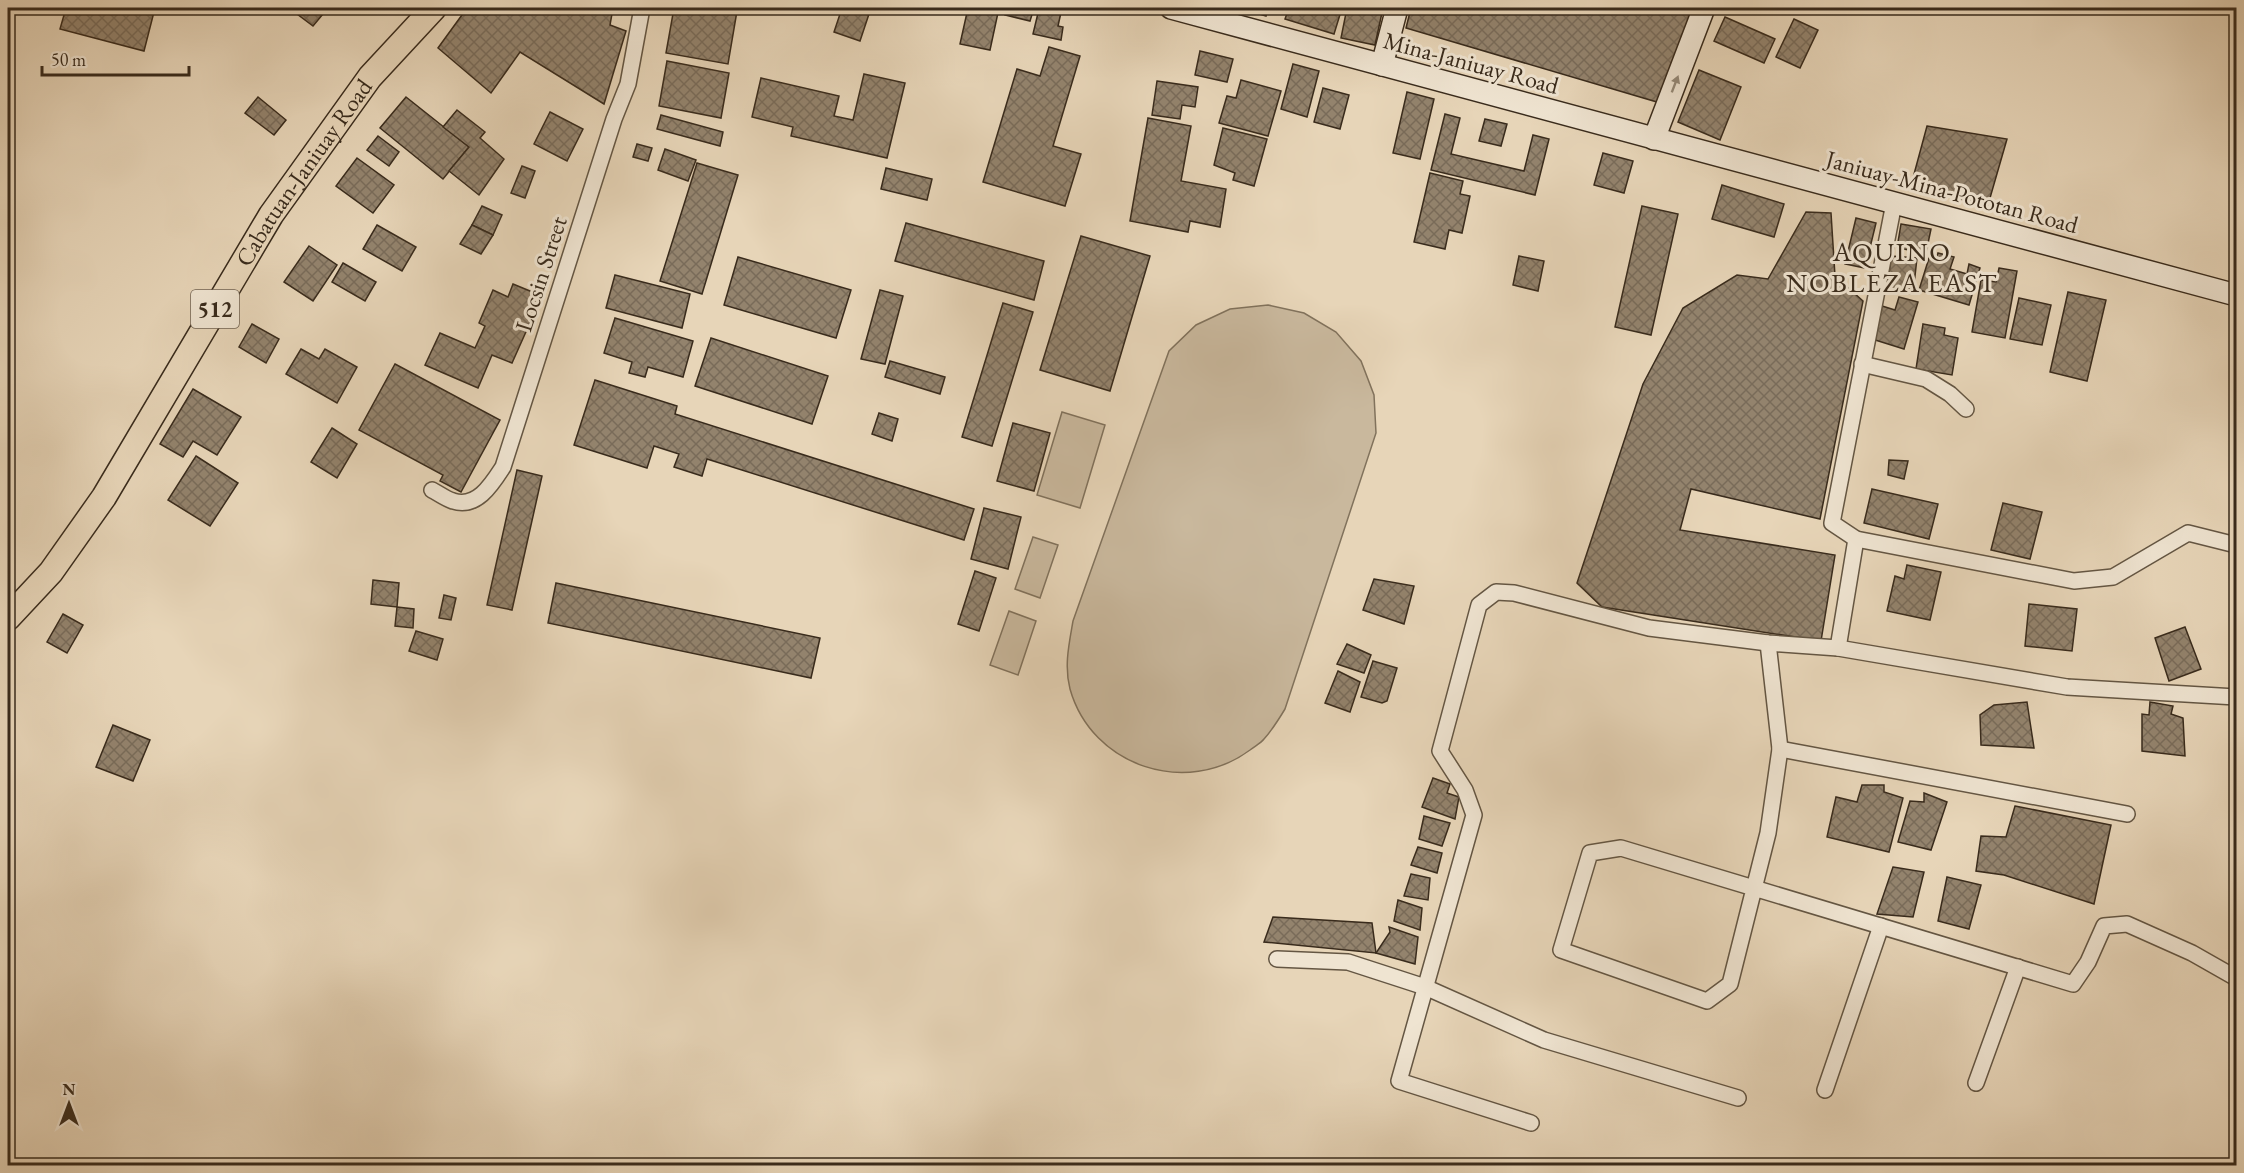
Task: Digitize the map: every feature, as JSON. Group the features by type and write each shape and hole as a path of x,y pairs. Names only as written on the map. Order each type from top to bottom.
{"main road":[{"name":"Cabatuan-Janiuay Road","path":"8,618 51,573 104,497 271,215 370,77 434,8"},
{"name":"Mina-Janiuay Road","path":"1171,8 1654,139"},
{"path":"1382,65 1397,8"},
{"path":"1654,139 1704,8"},
{"name":"Janiuay-Mina-Pototan Road","path":"1654,139 2236,295"}],"street":[{"name":"Locsin Street","path":"432,490 454,502 471,502 489,489 503,467 614,119 628,84 642,8"},
{"path":"1894,203 1832,524 1856,539 2074,581 2113,577 2188,533 2236,545"},
{"path":"1862,364 1926,379 1950,394 1966,409"},
{"path":"1838,648 1856,539"},
{"path":"1531,1123 1399,1081 1474,815 1465,790 1440,752 1479,605 1496,592 1514,593 1649,628 1768,643 1838,648 2067,687 2236,697"},
{"path":"1768,643 1780,748 1768,833 1754,887 1730,984 1707,1001 1561,950 1590,853 1621,848 1754,887 2073,984 2088,962 2104,926 2127,924 2192,953 2236,978"},
{"path":"1780,748 2127,814"},
{"path":"1825,1090 1881,926"},
{"path":"1277,959 1348,962 1425,987 1544,1040 1738,1098"},
{"path":"1976,1083 2018,967"}],"shaded area":[{"path":"1268,305 1304,313 1336,332 1361,361 1374,395 1376,433 1285,709 1267,736 1250,750 1225,764 1198,771 1171,772 1145,766 1120,755 1099,738 1081,716 1070,689 1067,672 1073,621 1169,351 1196,325 1230,309"},
{"path":"1062,412 1105,425 1080,508 1037,495"},
{"path":"1033,537 1058,545 1040,598 1015,589"},
{"path":"1009,611 1036,621 1018,675 990,665"}],"building":[{"path":"66,8 155,8 144,51 60,29"},
{"path":"289,8 328,8 313,26"},
{"path":"467,8 613,8 610,25 626,31 604,104 520,52 491,93 438,48"},
{"path":"674,8 719,8 737,11 728,64 666,53"},
{"path":"842,8 871,8 860,41 834,32"},
{"path":"968,8 999,8 990,50 960,44"},
{"path":"1007,8 1034,8 1030,21 1005,15"},
{"path":"1045,8 1062,8 1058,26 1063,27 1061,40 1033,34 1039,9 1044,10"},
{"path":"1247,8 1268,8 1266,16 1246,10"},
{"path":"1289,8 1342,8 1334,34 1285,19"},
{"path":"1347,8 1383,8 1375,45 1341,38"},
{"path":"1411,8 1693,8 1657,102 1406,28"},
{"path":"1725,17 1775,39 1764,63 1714,41"},
{"path":"1794,19 1818,30 1800,68 1776,57"},
{"path":"1049,47 1080,56 1053,146 1081,154 1065,206 983,182 1017,69 1040,76"},
{"path":"1200,51 1233,59 1227,82 1195,75"},
{"path":"667,61 729,73 721,118 659,106"},
{"path":"1293,64 1319,71 1307,117 1281,109"},
{"path":"1699,70 1741,87 1720,140 1678,122"},
{"path":"864,74 905,83 887,158 791,136 793,127 752,117 761,78 839,96 834,116 853,120"},
{"path":"1241,80 1281,91 1268,136 1219,123 1227,96 1236,98"},
{"path":"1157,81 1198,87 1195,107 1182,105 1180,119 1152,115"},
{"path":"1323,88 1349,95 1340,129 1314,122"},
{"path":"1407,92 1434,99 1420,159 1393,153"},
{"path":"258,97 286,120 274,135 245,113"},
{"path":"406,97 469,147 443,179 380,128"},
{"path":"457,110 485,132 480,138 504,159 479,195 449,171 469,147 443,127"},
{"path":"550,112 583,129 567,161 534,144"},
{"path":"1445,114 1460,118 1451,154 1524,171 1533,135 1549,139 1535,195 1431,170"},
{"path":"661,115 723,132 720,146 657,129"},
{"path":"1148,118 1191,126 1181,181 1226,189 1220,227 1190,221 1188,232 1130,221"},
{"path":"1485,119 1507,124 1501,146 1479,141"},
{"path":"1927,126 2007,139 1988,205 1910,189"},
{"path":"1223,128 1267,139 1254,186 1233,180 1235,173 1214,165"},
{"path":"378,136 399,152 389,166 367,150"},
{"path":"637,144 652,148 648,161 633,157"},
{"path":"665,149 696,160 688,181 658,170"},
{"path":"1603,153 1633,161 1624,193 1594,185"},
{"path":"357,158 394,185 373,213 336,186"},
{"path":"697,163 738,175 702,294 660,281"},
{"path":"522,166 535,171 525,198 511,193"},
{"path":"886,168 932,179 927,200 881,189"},
{"path":"1430,173 1463,181 1460,194 1470,196 1462,233 1449,230 1445,249 1414,242"},
{"path":"1722,185 1784,204 1774,237 1712,219"},
{"path":"482,206 502,215 493,235 472,225"},
{"path":"1642,206 1678,214 1651,335 1615,327"},
{"path":"1806,212 1831,213 1835,276 1863,301 1820,519 1691,489 1680,530 1835,555 1821,641 1602,607 1577,583 1643,384 1683,308 1737,275 1768,279"},
{"path":"1856,218 1876,223 1865,268 1845,264"},
{"path":"906,223 1044,261 1034,300 895,261"},
{"path":"1901,224 1931,229 1926,253 1897,248"},
{"path":"377,225 416,247 402,271 363,249"},
{"path":"472,225 493,235 481,254 460,244"},
{"path":"1081,236 1150,256 1110,391 1040,370"},
{"path":"309,246 337,265 313,301 284,282"},
{"path":"1938,253 1954,257 1950,269 1967,274 1969,264 1980,268 1969,305 1919,290 1929,258 1936,260"},
{"path":"1519,256 1544,261 1538,291 1513,285"},
{"path":"1891,256 1917,258 1913,294 1887,291"},
{"path":"738,257 851,290 836,338 724,305"},
{"path":"343,263 376,282 365,301 332,282"},
{"path":"1999,268 2017,271 2005,338 1972,332 1981,280 1996,282"},
{"path":"615,275 690,294 682,328 606,308"},
{"path":"513,284 542,296 512,363 492,355 478,388 425,365 440,333 475,348 485,326 479,323 493,290 508,297"},
{"path":"880,290 903,296 885,364 861,359"},
{"path":"2068,292 2106,300 2087,381 2050,372"},
{"path":"1899,297 1918,302 1904,349 1872,339 1882,306 1895,310"},
{"path":"2019,298 2051,305 2042,345 2010,339"},
{"path":"1003,303 1033,312 992,446 962,437"},
{"path":"615,318 693,341 683,377 648,367 645,377 629,373 632,362 604,353"},
{"path":"252,324 279,339 266,363 239,347"},
{"path":"1923,324 1945,328 1944,335 1958,338 1952,375 1916,369"},
{"path":"711,338 828,376 812,424 695,386"},
{"path":"301,349 319,359 325,349 357,367 337,403 286,374"},
{"path":"890,361 945,377 940,394 885,377"},
{"path":"395,364 500,420 461,492 440,481 443,475 359,430"},
{"path":"595,380 677,406 675,414 974,509 964,540 707,459 702,476 674,467 679,454 654,446 647,468 574,445"},
{"path":"193,389 241,417 217,455 193,441 183,457 160,444"},
{"path":"879,413 898,419 892,441 872,434"},
{"path":"1013,423 1050,433 1034,491 997,481"},
{"path":"332,428 357,444 337,478 311,462"},
{"path":"196,456 238,483 210,526 168,500"},
{"path":"1889,460 1908,461 1904,479 1888,475"},
{"path":"517,470 542,476 512,610 487,605"},
{"path":"1872,489 1938,504 1929,539 1864,523"},
{"path":"2003,503 2042,512 2030,559 1991,550"},
{"path":"984,508 1021,517 1008,569 971,559"},
{"path":"1907,565 1941,572 1930,620 1887,611 1895,576 1904,579"},
{"path":"975,571 996,578 979,631 958,624"},
{"path":"1374,579 1414,586 1404,624 1363,610"},
{"path":"373,580 399,583 397,607 371,604"},
{"path":"556,583 820,638 811,678 548,623"},
{"path":"444,595 456,598 451,620 439,618"},
{"path":"2029,604 2077,609 2072,651 2025,646"},
{"path":"397,607 414,609 413,628 395,626"},
{"path":"63,614 83,625 67,653 47,642"},
{"path":"2185,627 2201,669 2169,681 2155,638"},
{"path":"416,631 443,639 437,660 409,651"},
{"path":"1347,644 1371,655 1364,673 1337,664"},
{"path":"1373,661 1397,668 1387,701 1382,703 1361,697"},
{"path":"1338,671 1360,682 1350,712 1325,703"},
{"path":"2027,702 2034,748 1981,745 1980,715 1994,705"},
{"path":"2150,702 2173,706 2171,714 2183,718 2185,756 2142,751 2142,714 2149,715"},
{"path":"113,725 150,740 133,781 96,767"},
{"path":"1433,778 1450,784 1447,793 1459,797 1455,819 1422,807"},
{"path":"1862,785 1884,785 1884,792 1903,798 1889,852 1827,837 1836,797 1857,802"},
{"path":"1924,793 1947,802 1931,850 1898,842 1910,801 1924,802"},
{"path":"2015,806 2111,825 2094,904 2004,875 1976,871 1981,836 2006,837"},
{"path":"1424,816 1450,823 1442,846 1419,839"},
{"path":"1418,847 1442,853 1437,873 1411,865"},
{"path":"1893,867 1924,872 1913,917 1877,914"},
{"path":"1411,874 1430,878 1428,900 1404,896"},
{"path":"1947,877 1981,885 1969,929 1938,921"},
{"path":"1398,900 1422,908 1420,930 1394,921"},
{"path":"1273,917 1372,923 1376,953 1264,942"},
{"path":"1389,927 1418,937 1415,964 1376,953 1390,932"}],"district":[{"name":"AQUINO NOBLEZA EAST","path":"1892,268"}]}
